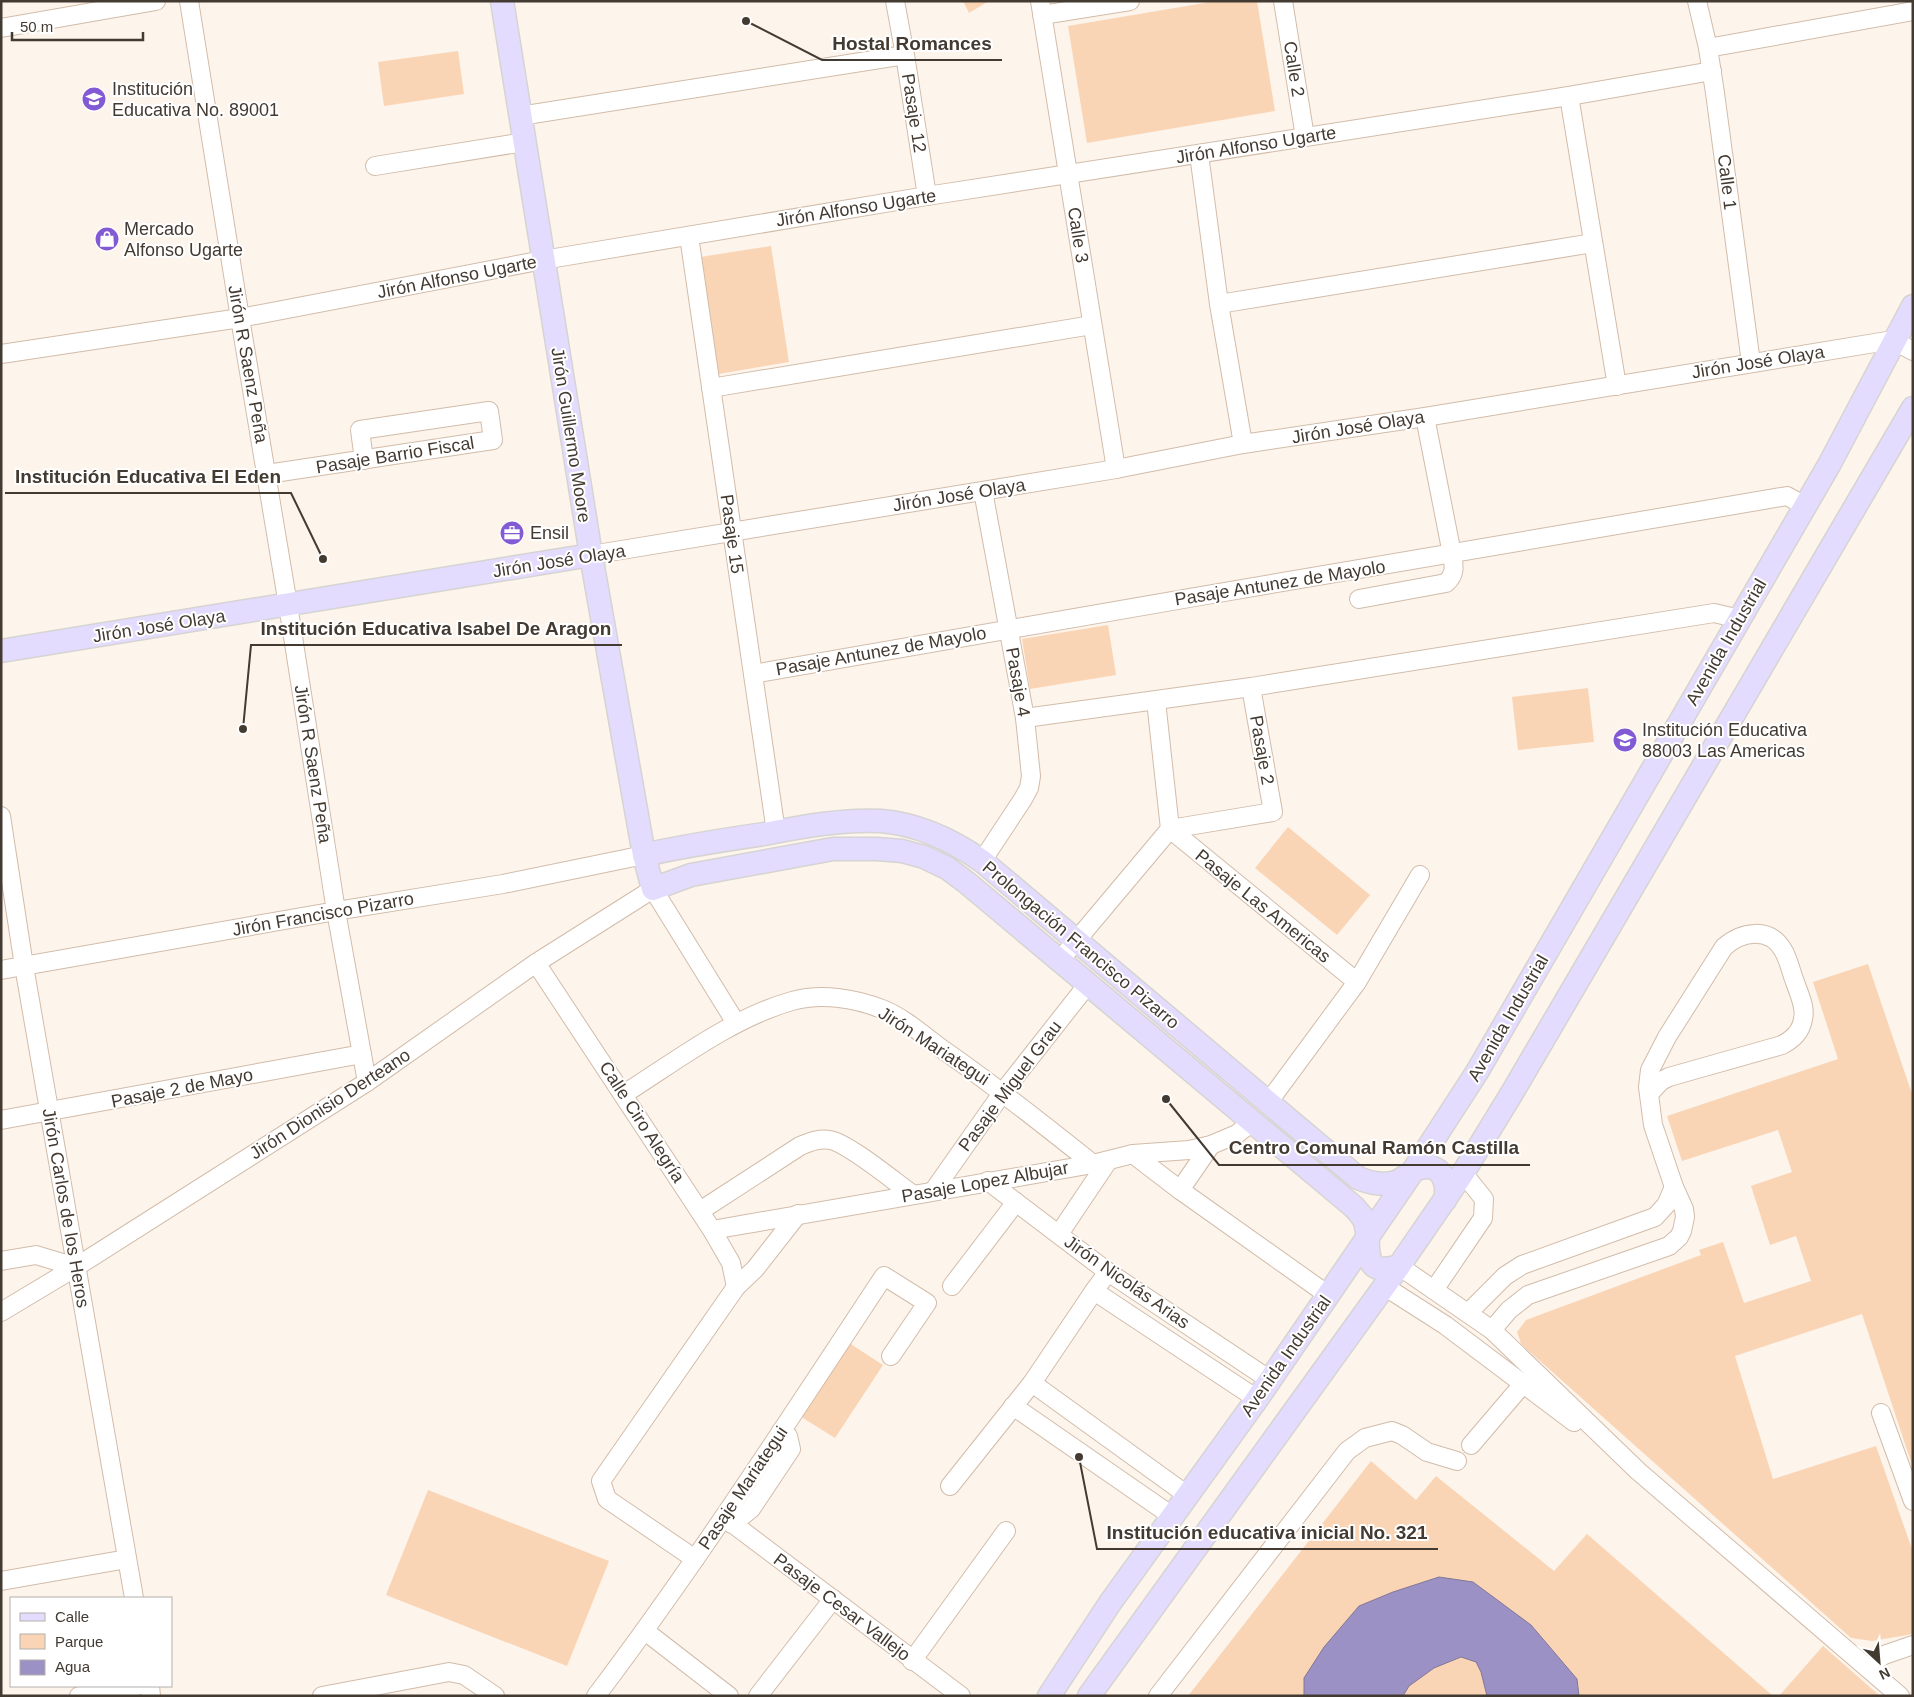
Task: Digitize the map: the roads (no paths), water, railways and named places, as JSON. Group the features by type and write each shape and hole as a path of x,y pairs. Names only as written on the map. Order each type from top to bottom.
{"main road":[{"name":"Jirón Guillermo Moore","path":"502,1 591,555 644,856 654,889"},
{"name":"Avenida Industrial","path":"1049,1696 1110,1603 1257,1399 1368,1238 1477,1072 1829,464 1893,340 1913,306"},
{"path":"1089,1696 1399,1266 1463,1173 1512,1093 1913,408"},
{"name":"Jirón José Olaya","path":"1,651 591,555"},
{"name":"Prolongación Francisco Pizarro","path":"644,856 672,849 829,824 881,821 913,827 940,836 962,847 982,861 1358,1178 1370,1183 1382,1184 1396,1182 1413,1171 1425,1167 1432,1168 1442,1175 1447,1187 1445,1200"},
{"name":"Prolongación Francisco Pizarro","path":"654,889 691,875 832,849 902,851 924,857 947,868 1354,1206 1366,1226 1367,1249 1373,1264 1385,1269 1399,1266"}],"street":[{"path":"1,28 156,1"},
{"name":"Jirón R Saenz Peña","path":"189,1 267,474 336,911 367,1082"},
{"name":"Pasaje 12","path":"895,1 927,196"},
{"path":"1041,8 1130,1"},
{"name":"Calle 2","path":"1283,1 1305,137"},
{"name":"Calle 1","path":"1697,1 1712,71 1751,363"},
{"name":"Calle 3","path":"1041,8 1116,469"},
{"path":"1708,48 1913,11"},
{"path":"520,116 905,55"},
{"name":"Jirón Alfonso Ugarte","path":"1,354 240,318 543,260 927,196 1569,96 1712,71"},
{"path":"1569,96 1617,386"},
{"path":"375,166 524,142"},
{"path":"1199,154 1219,304 1243,444"},
{"name":"Pasaje 15","path":"689,236 776,832"},
{"path":"1219,304 1593,243"},
{"path":"711,388 1092,325"},
{"path":"1893,340 1913,351"},
{"name":"Jirón José Olaya","path":"591,555 1116,469 1243,444 1425,417 1893,340"},
{"name":"Pasaje Barrio Fiscal","path":"267,474 364,460 493,440 489,411 360,430 364,460"},
{"path":"1359,600 1446,583 1452,578 1454,571 1452,554 1425,417"},
{"name":"Pasaje 4","path":"982,861 1029,788 1031,776 1025,718 983,491"},
{"name":"Pasaje Antunez de Mayolo","path":"753,674 1008,628 1787,496 1805,506"},
{"path":"1025,718 1251,687 1714,613 1740,619"},
{"name":"Pasaje 2","path":"1170,829 1273,812 1251,687"},
{"path":"1060,960 1170,829 1156,701"},
{"name":"Jirón Carlos de los Heros","path":"1,816 24,966 134,1597"},
{"name":"Pasaje Las Americas","path":"1170,829 1357,982"},
{"name":"Jirón Francisco Pizarro","path":"1,970 336,911 503,884 644,856"},
{"path":"1268,1104 1357,982 1420,875"},
{"name":"Jirón Dionisio Derteano","path":"1,1312 76,1267 367,1082 536,963 654,889"},
{"name":"Jirón Guillermo Moore","path":"654,889 736,1023"},
{"path":"1492,1330 1509,1310 1528,1295 1669,1246 1682,1232 1685,1217 1684,1209 1674,1187 1653,1125 1649,1094 1649,1079 1653,1061 1724,947 1731,941 1748,934 1765,935 1778,943 1786,956 1804,1010 1801,1026 1797,1034 1782,1044 1669,1077 1661,1081 1649,1094"},
{"name":"Calle Ciro Alegría","path":"536,963 712,1230 731,1264 736,1286"},
{"name":"Pasaje Miguel Grau","path":"934,1190 1003,1092 1088,984"},
{"name":"Jirón Mariategui","path":"624,1094 736,1023 766,1010 795,1001 824,998 853,1000 884,1010 902,1021 1100,1162"},
{"name":"Pasaje 2 de Mayo","path":"1,1120 362,1054"},
{"name":"Pasaje Lopez Albujar","path":"712,1230 1100,1162 1133,1154 1189,1150 1211,1145 1237,1134 1253,1121"},
{"path":"700,1211 800,1146 816,1140 831,1140 846,1146 912,1194"},
{"path":"1180,1190 1211,1145"},
{"path":"1133,1154 1180,1190 1328,1295"},
{"path":"1059,1234 1100,1162"},
{"path":"1434,1290 1483,1218 1484,1199 1474,1184 1463,1173"},
{"name":"Jirón Nicolás Arias","path":"988,1181 1108,1272 1270,1380"},
{"path":"1468,1314 1505,1276 1522,1265 1655,1217 1666,1206 1674,1187"},
{"path":"952,1286 1016,1202"},
{"path":"695,1559 607,1499 601,1481 736,1286 755,1269 798,1214"},
{"path":"1,1262 36,1255 76,1267"},
{"path":"1399,1266 1492,1330 1638,1471 1900,1696"},
{"path":"950,1486 1032,1382 1108,1272"},
{"name":"Pasaje Mariategui","path":"596,1696 645,1631 695,1559 728,1520 781,1431 884,1276 927,1303 890,1356"},
{"path":"1384,1286 1445,1325 1638,1471"},
{"name":"Jirón Nicolás Arias","path":"1094,1290 1257,1399"},
{"path":"1032,1382 1187,1495"},
{"path":"1471,1445 1523,1384"},
{"path":"1013,1406 1172,1516"},
{"path":"1881,1413 1913,1501"},
{"path":"1158,1696 1347,1451 1365,1438 1392,1431 1402,1435 1427,1452 1457,1461"},
{"name":"Pasaje Cesar Vallejo","path":"728,1520 912,1661 961,1696"},
{"path":"912,1661 1006,1531"},
{"path":"1,1581 127,1559"},
{"path":"758,1696 833,1599"},
{"path":"645,1631 729,1696"},
{"path":"1867,1667 1884,1655 1913,1645"},
{"path":"322,1696 449,1672 464,1675 495,1696"},
{"path":"80,1696 130,1687"}],"water":[{"path":"1439,1577 1473,1582 1531,1625 1577,1679 1579,1696 1487,1696 1481,1672 1476,1662 1461,1657 1434,1668 1409,1686 1403,1696 1304,1696 1304,1678 1324,1647 1359,1606 1393,1592"}],"place":[{"name":"Hostal Romances","path":"746,21"},
{"name":"Institución Educativa No. 89001","path":"94,99"},
{"name":"Mercado Alfonso Ugarte","path":"107,239"},
{"name":"Ensil","path":"512,533"},
{"name":"Institución Educativa El Eden","path":"323,559"},
{"name":"Institución Educativa Isabel De Aragon","path":"243,729"},
{"name":"Institución Educativa 88003 Las Americas","path":"1625,740"},
{"name":"Centro Comunal Ramón Castilla","path":"1166,1099"},
{"name":"Institución educativa inicial No. 321","path":"1079,1457"}]}
